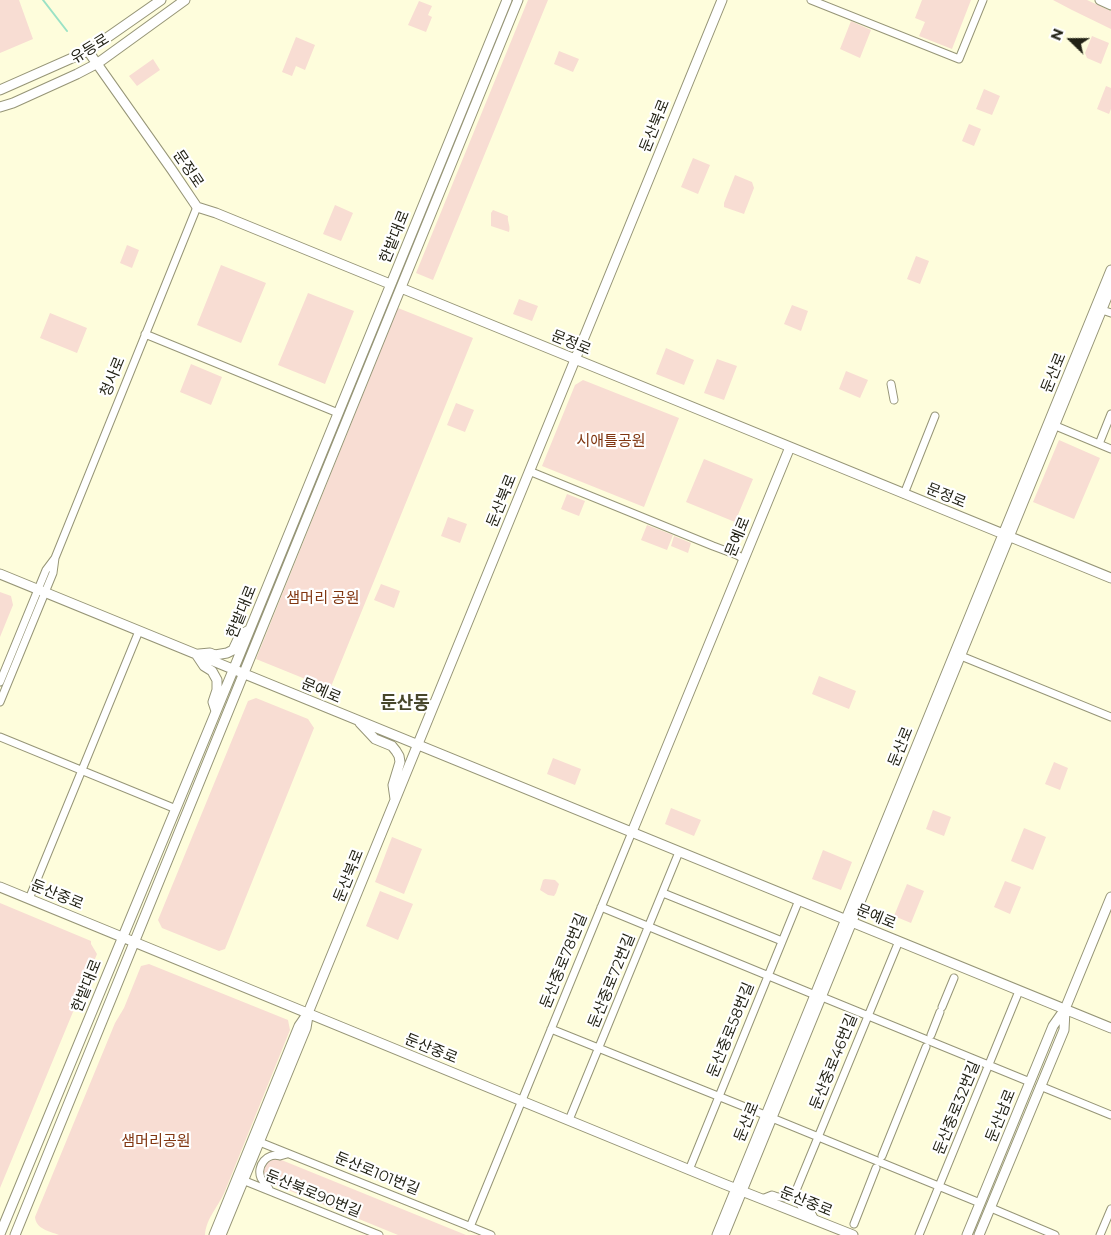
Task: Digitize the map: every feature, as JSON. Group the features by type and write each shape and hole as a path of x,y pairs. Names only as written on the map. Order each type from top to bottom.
{"main road":[{"name":"유등로","path":"0,90 88,51 161,0"},
{"name":"유등로","path":"0,107 13,103 98,63 185,0"},
{"name":"한밭대로","path":"1,1229 176,809 507,0"},
{"name":"한밭대로","path":"17,1234 518,0"},
{"name":"둔산북로","path":"221,1235 299,1026 308,1013 722,0"},
{"path":"1100,0 1111,5"},
{"name":"문정로","path":"88,51 197,208 216,213 390,284"},
{"name":"둔산로","path":"1052,424 1111,270"},
{"name":"둔산로","path":"724,1235 739,1190 848,921 1052,424 1111,287"},
{"name":"문정로","path":"401,288 1111,578"},
{"name":"문예로","path":"632,832 790,447"},
{"name":"문예로","path":"0,574 1111,1028"},
{"path":"216,710 213,702 218,690 217,680 212,671 204,666 196,654 210,653 215,655 227,653 232,650 240,635 249,630"},
{"path":"358,721 375,738 392,746 399,756 400,762 393,785 395,799"},
{"name":"둔산중로","path":"0,887 689,1170 853,1235"},
{"name":"둔산남로","path":"967,1235 1053,1026 1065,1009 1111,897"},
{"name":"둔산남로","path":"980,1235 1064,1030 1065,1009"},
{"name":"둔산북로","path":"214,1235 241,1179"},
{"name":"둔산로","path":"717,1235 739,1190"},
{"path":"1,1229 17,1234"}],"street":[{"path":"811,0 959,59 983,0"},
{"name":"청사로","path":"0,682 41,591 53,573 55,558 197,208"},
{"name":"문정로","path":"390,284 401,288"},
{"path":"1102,310 1111,313"},
{"path":"145,334 338,413"},
{"path":"891,384 894,400"},
{"path":"904,494 935,416"},
{"path":"1099,444 1111,416"},
{"path":"1052,424 1111,449"},
{"path":"529,471 744,559"},
{"name":"청사로","path":"0,702 41,591"},
{"path":"29,899 139,631"},
{"path":"958,655 1111,717"},
{"path":"0,737 176,809"},
{"name":"둔산중로78번길","path":"470,1227 632,832"},
{"name":"둔산중로72번길","path":"569,1120 679,852"},
{"path":"662,893 782,941"},
{"name":"둔산중로58번길","path":"689,1170 798,900"},
{"path":"601,907 1030,1082"},
{"name":"둔산중로46번길","path":"795,1193 898,941"},
{"path":"931,1035 954,978"},
{"name":"둔산중로32번길","path":"919,1235 1019,991"},
{"path":"551,1029 980,1203"},
{"path":"882,1156 926,1047"},
{"path":"1040,1086 1111,1115"},
{"name":"둔산로101번길","path":"256,1141 490,1235"},
{"path":"270,1191 268,1185 260,1177 262,1164 268,1156 287,1154"},
{"path":"854,1224 876,1168"},
{"name":"둔산북로90번길","path":"241,1179 379,1235"},
{"path":"762,1199 772,1195 779,1198 789,1197 795,1193 802,1208 811,1212 815,1220"},
{"path":"991,1208 1055,1235"},
{"path":"1100,1235 1111,1209"}],"green space":[{"path":"0,0 19,0 33,39 0,53"},
{"path":"528,0 548,0 433,280 416,273"},
{"path":"922,0 971,0 952,49 919,36 925,22 915,18"},
{"path":"1053,0 1087,0 1111,11 1111,29 1072,10"},
{"path":"419,1 432,6 428,15 432,17 426,32 408,25"},
{"path":"851,21 871,30 860,58 840,49"},
{"path":"1092,36 1109,43 1101,64 1087,58 1085,53"},
{"path":"296,37 315,45 305,70 296,66 292,76 282,72"},
{"path":"559,51 579,59 573,72 554,64"},
{"path":"153,59 160,70 137,86 129,76"},
{"path":"1106,86 1111,88 1111,109 1109,114 1097,109"},
{"path":"984,89 1000,96 992,115 976,109"},
{"path":"969,124 981,129 974,146 962,141"},
{"path":"693,158 710,165 698,194 681,187"},
{"path":"735,175 752,182 754,188 744,214 724,207"},
{"path":"335,205 353,213 341,241 323,234"},
{"path":"493,210 508,216 509,232 491,226 491,213"},
{"path":"127,245 139,250 132,268 120,263"},
{"path":"916,256 929,261 920,284 907,279"},
{"path":"221,265 266,283 241,343 197,325"},
{"path":"308,293 354,311 325,384 278,365"},
{"path":"519,299 538,306 532,321 513,314"},
{"path":"792,305 808,311 801,331 784,324"},
{"name":"샘머리 공원","path":"398,308 473,338 330,689 256,659"},
{"path":"50,313 87,328 77,353 40,338"},
{"path":"666,348 694,360 684,385 656,374"},
{"path":"717,359 737,366 724,400 704,393"},
{"path":"191,364 222,377 211,405 180,392"},
{"path":"846,371 868,380 860,398 839,389"},
{"name":"시애틀공원","path":"583,380 679,418 644,507 542,466 575,385"},
{"path":"456,403 474,410 465,432 447,425"},
{"path":"1059,440 1100,458 1074,519 1033,502"},
{"path":"704,459 753,479 735,522 686,502"},
{"path":"567,494 585,501 579,516 561,509"},
{"path":"448,517 467,524 460,543 441,536"},
{"path":"647,525 673,535 667,550 641,540"},
{"path":"674,536 691,543 688,553 671,546"},
{"path":"381,584 400,591 394,608 374,600"},
{"path":"0,592 11,596 13,605 0,637"},
{"path":"819,676 856,691 849,709 812,694"},
{"path":"256,698 308,719 314,728 225,949 219,951 162,928 158,920 248,701"},
{"path":"553,758 581,769 575,785 547,774"},
{"path":"1054,762 1068,768 1060,790 1045,784"},
{"path":"671,808 701,820 694,836 665,824"},
{"path":"933,810 951,817 944,836 926,829"},
{"path":"1024,828 1046,837 1033,870 1011,861"},
{"path":"392,837 422,849 404,894 375,882"},
{"path":"823,850 852,862 841,890 812,879"},
{"path":"545,879 555,880 559,884 554,896 540,890"},
{"path":"1005,881 1021,887 1010,914 994,907"},
{"path":"907,884 924,891 911,923 894,916"},
{"path":"380,891 413,904 398,940 366,926"},
{"path":"0,903 91,941 97,954 0,1188"},
{"name":"샘머리공원","path":"149,964 288,1020 290,1030 225,1191 210,1218 205,1235 59,1235 47,1231 40,1227 35,1217 115,1023 124,1008 141,966"},
{"path":"271,1158 279,1159 466,1235 398,1235 266,1181 263,1175 264,1169 266,1163"}],"waterway":[{"path":"43,0 67,31"}],"district":[{"name":"둔산동","path":"405,704"}]}
